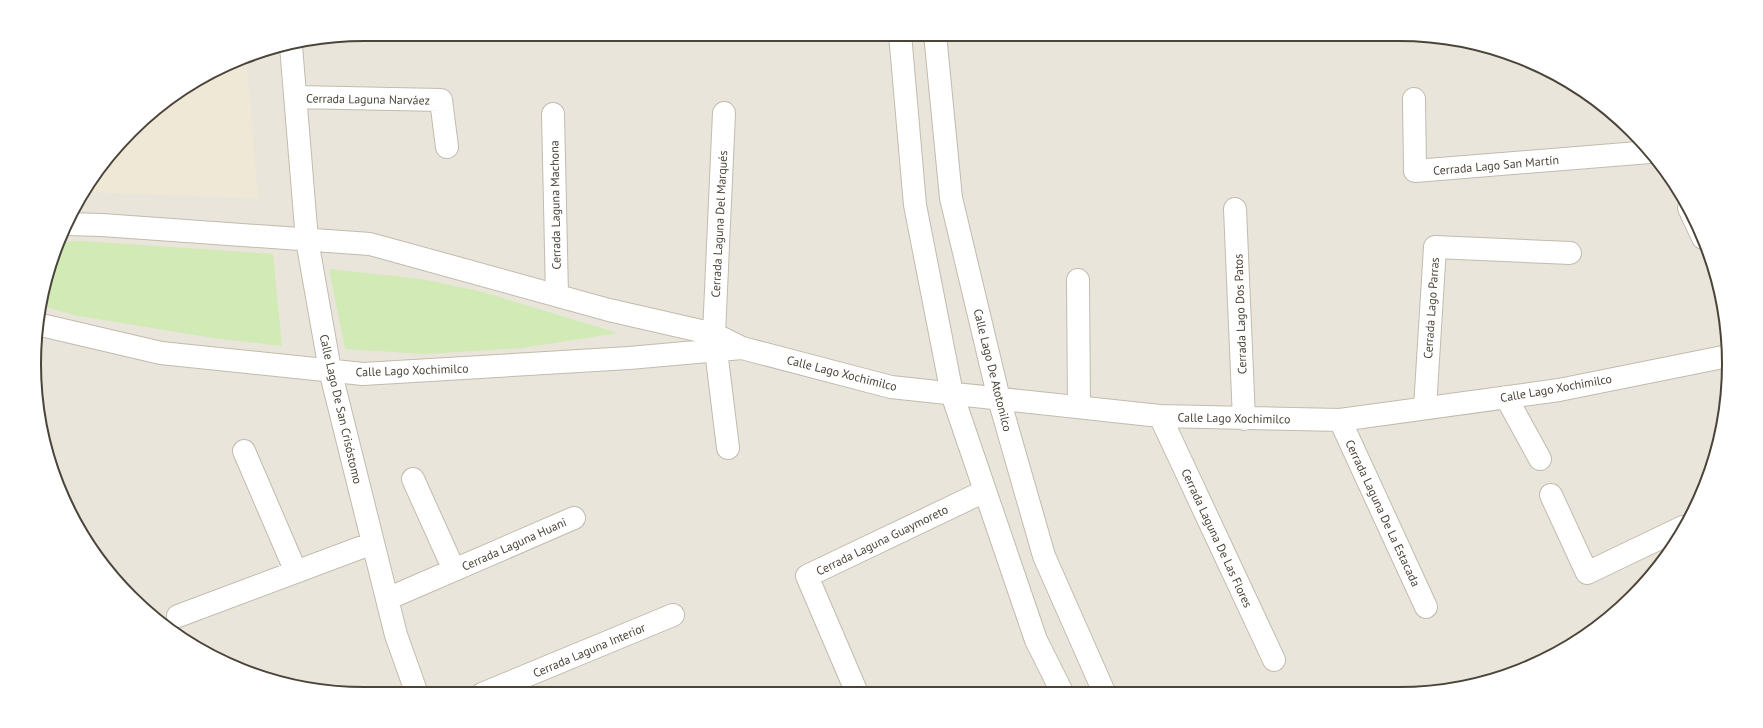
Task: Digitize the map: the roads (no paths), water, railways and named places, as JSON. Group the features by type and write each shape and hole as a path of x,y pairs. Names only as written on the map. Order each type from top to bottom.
{"street":[{"path":"901,41 915,205 952,394 1036,640 1060,687"},
{"name":"Calle Lago De Atotonilco","path":"937,41 951,198 999,399 1044,556 1102,687"},
{"name":"Calle Lago De San Crisóstomo","path":"291,49 308,240 330,370 396,635 415,687"},
{"name":"Cerrada Laguna Narváez","path":"296,98 441,100 447,148"},
{"name":"Cerrada Lago San Martín","path":"1414,99 1415,171 1643,153"},
{"name":"Cerrada Laguna Del Marqués","path":"724,113 714,343 728,448"},
{"name":"Cerrada Laguna Machona","path":"553,114 557,295"},
{"name":"Cerrada Lago Dos Patos","path":"1235,208 1244,419"},
{"name":"Calle Lago Xochimilco","path":"73,224 370,244 557,295 714,343 742,348 891,387 1160,416 1340,420 1559,390 1722,357"},
{"name":"Cerrada Lago Parras","path":"1425,408 1435,247 1570,253"},
{"path":"1078,280 1079,407"},
{"name":"Calle Lago Xochimilco","path":"44,326 161,353 362,374 629,358 714,343"},
{"path":"1506,397 1540,459"},
{"name":"Cerrada Laguna De Las Flores","path":"1160,416 1274,660"},
{"name":"Cerrada Laguna De La Estacada","path":"1340,420 1426,607"},
{"path":"244,451 296,572"},
{"name":"Cerrada Laguna Huani","path":"413,479 454,570"},
{"name":"Cerrada Laguna Guaymoreto","path":"854,687 807,576 985,491"},
{"path":"1551,495 1587,573 1676,530"},
{"name":"Cerrada Laguna Huani","path":"387,599 574,518"},
{"path":"178,616 373,543"},
{"name":"Cerrada Laguna Interior","path":"499,687 673,615"}]}
